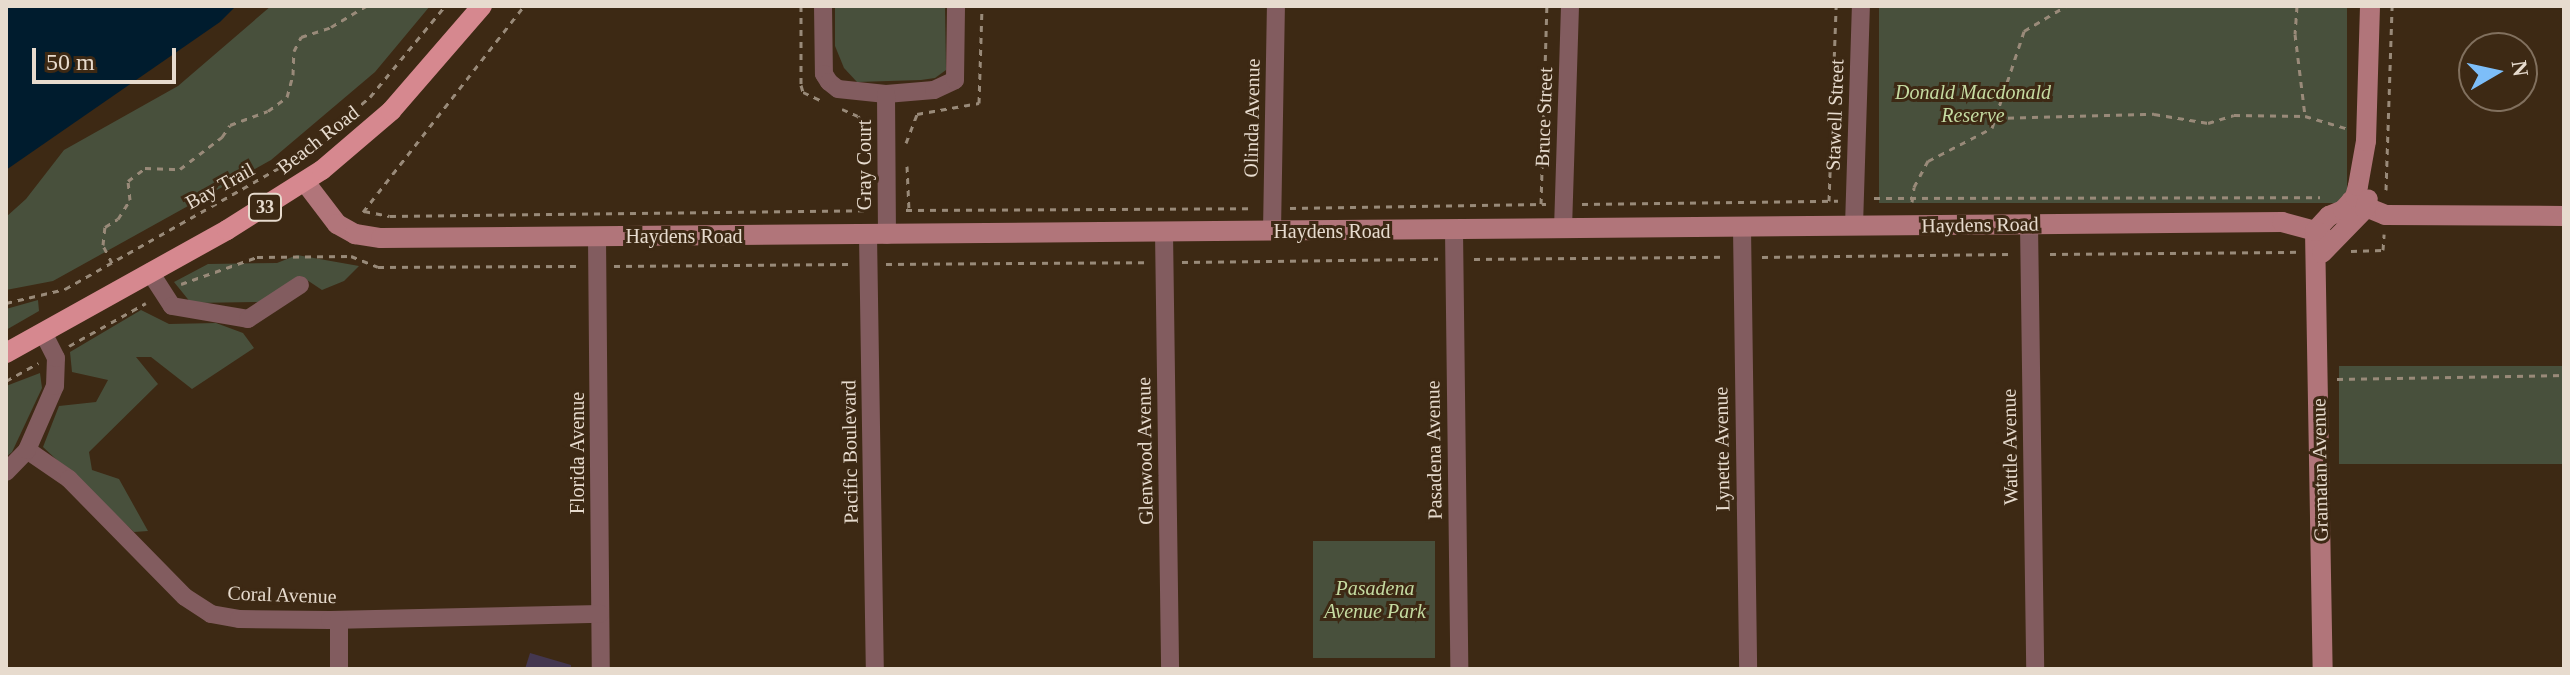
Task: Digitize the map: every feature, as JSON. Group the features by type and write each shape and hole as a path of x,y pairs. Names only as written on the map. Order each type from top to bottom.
{"main road":[{"name":"Beach Road","path":"6,353 305,182 374,128 482,6"}],"street":[{"name":"Gray Court","path":"823,6 824,74 829,82 838,89 886,94 934,90 955,80 956,6"},
{"name":"Olinda Avenue","path":"1272,231 1276,6"},
{"name":"Bruce Street","path":"1563,229 1570,6"},
{"name":"Stawell Street","path":"1854,226 1861,6"},
{"path":"2323,236 2358,205 2371,180 2357,142 2370,6"},
{"name":"Gray Court","path":"877,235 887,210 886,94"},
{"path":"305,182 330,217 347,231"},
{"path":"2358,205 2385,215 2564,216"},
{"name":"Haydens Road","path":"347,231 381,238 597,237 2282,222 2323,236"},
{"name":"Wattle Avenue","path":"2029,224 2035,669"},
{"name":"Lynette Avenue","path":"1742,228 1748,669"},
{"name":"Pasadena Avenue","path":"1454,230 1459,669"},
{"name":"Glenwood Avenue","path":"1164,232 1170,669"},
{"name":"Pacific Boulevard","path":"875,669 869,264 877,235"},
{"name":"Gramatan Avenue","path":"2323,236 2317,272 2323,669"},
{"name":"Florida Avenue","path":"597,237 601,669"},
{"path":"150,272 172,306 248,319 300,285"},
{"path":"6,472 27,450 55,386 54,354 43,332"},
{"name":"Coral Avenue","path":"27,450 69,479 185,597 211,614 239,619 339,620 600,614"},
{"path":"339,620 339,669"}],"path":[{"path":"112,263 103,245 105,227 118,219 130,200 128,181 145,168 180,169 222,137 230,125 268,111 287,97 293,75 294,51 301,37 331,27 366,6"},
{"name":"Bay Trail","path":"6,303 33,294 61,291 270,175 319,142 385,81 445,6"},
{"path":"330,257 347,231 524,6"},
{"path":"909,210 906,143 913,118 917,114 975,106 980,99 982,6"},
{"path":"1541,204 1547,6"},
{"path":"1829,201 1836,6"},
{"path":"1909,226 1914,187 1928,161 1992,128 2024,31 2066,6"},
{"path":"2297,6 2295,34 2305,116"},
{"path":"1996,118 2154,114 2208,123 2234,115 2305,116 2349,130 2357,142"},
{"path":"1874,192 1874,200"},
{"path":"364,211 390,216 2328,197"},
{"path":"6,381 206,272 234,268 257,257 351,256 378,267 2298,252"},
{"path":"2337,379 2564,375"}],"green space":[{"path":"271,6 430,6 375,72 271,160 53,281 6,290 6,217 26,199 64,150 178,86"},
{"path":"835,6 945,6 946,70 935,78 921,80 857,82 844,68 835,46"},
{"name":"Donald Macdonald Reserve","path":"1879,6 2347,6 2347,203 1879,203"},
{"path":"297,255 359,266 344,281 322,290 301,276 261,302 191,303 174,282 208,264 277,263"},
{"path":"38,300 39,311 6,330 6,309"},
{"path":"141,310 169,324 216,323 243,333 254,348 192,389 151,357 136,357 158,384 89,452 92,470 119,479 148,531 134,532 43,447 59,406 96,402 108,380 72,372 70,352"},
{"path":"2339,366 2564,366 2564,464 2339,464"},
{"path":"40,373 42,388 12,452 6,457 6,386"},
{"name":"Pasadena Avenue Park","path":"1313,541 1435,541 1435,658 1313,658"}],"water":[{"path":"6,6 236,6 220,22 6,170"}],"building":[{"path":"530,653 571,665 571,669 525,669"}]}
